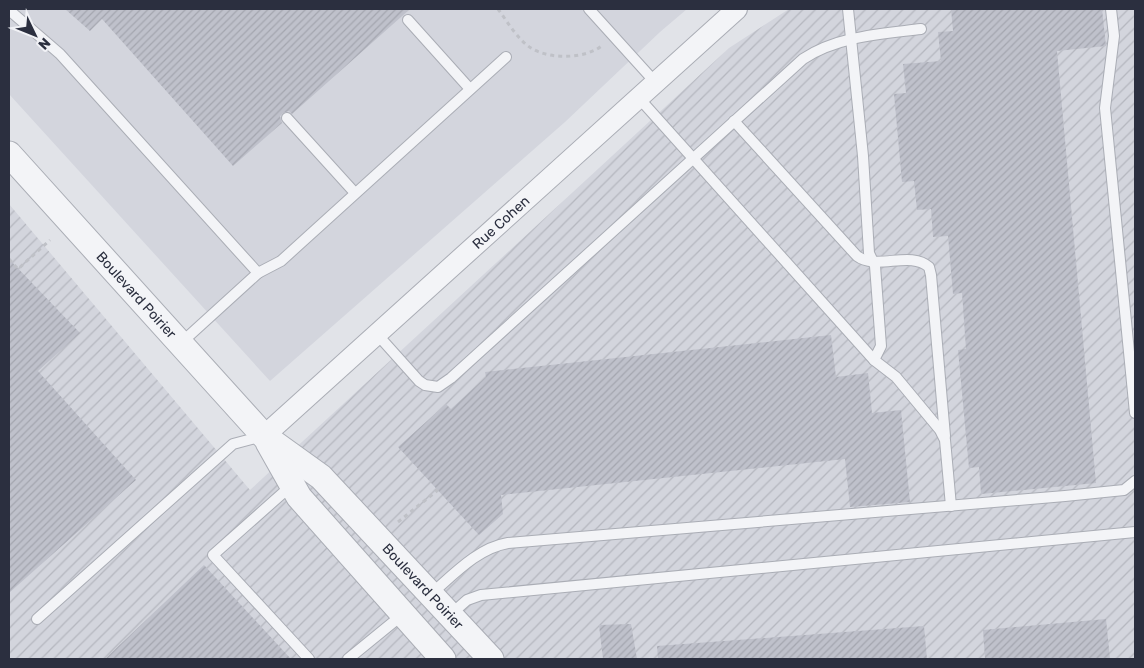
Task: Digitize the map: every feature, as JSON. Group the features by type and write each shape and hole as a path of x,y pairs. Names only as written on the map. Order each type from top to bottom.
{"street":[{"name":"Rue Cohen","path":"264,436 737,9"},
{"name":"Boulevard Poirier","path":"9,154 301,476 317,518 443,659"},
{"name":"Boulevard Poirier","path":"301,476 321,477 490,659"}],"lane":[{"path":"588,9 655,82"},
{"path":"848,9 863,156 869,253 874,262 881,346 874,360"},
{"path":"1111,9 1114,36 1105,108 1135,413"},
{"path":"9,10 60,54 258,273"},
{"path":"408,20 470,89"},
{"path":"376,333 419,381 424,385 438,387 803,59 827,46 852,39 921,29"},
{"path":"180,344 258,273 280,261 506,57"},
{"path":"638,97 874,360 896,377 940,430 945,440"},
{"path":"287,118 355,193"},
{"path":"734,121 863,261 919,260 929,266 932,275 940,357 951,506"},
{"path":"37,620 233,444 264,436"},
{"path":"301,476 213,555 309,659"},
{"path":"431,594 473,559 498,545 508,543 1124,490 1135,481"},
{"path":"450,614 467,600 481,595 1135,533"},
{"path":"348,659 402,615"}],"path":[{"path":"498,9 523,40 536,51 578,56 601,47"},
{"path":"9,259 18,269 50,240"},
{"path":"398,522 438,490"}],"shaded area":[{"path":"9,9 687,9 565,122 270,381 9,94"},
{"path":"789,9 1135,9 1135,659 9,659 9,204 250,490 729,48"}],"building":[{"path":"65,9 410,9 292,114 289,111 283,113 280,116 282,123 233,166 102,19 90,31"},
{"path":"951,9 1102,9 1106,46 1057,51 1096,483 981,494 979,467 969,468 958,350 966,349 962,293 953,294 948,236 933,237 931,209 917,210 914,181 902,182 894,94 906,93 903,64 941,61 938,32 953,31"},
{"path":"9,259 80,333 38,371 136,480 9,593"},
{"path":"831,335 836,377 868,373 872,413 901,410 910,502 850,507 845,459 501,495 503,514 479,535 398,447 446,404 451,409 486,377 485,372"},
{"path":"204,565 291,659 105,659"},
{"path":"1106,619 1110,659 985,659 983,630"},
{"path":"631,624 637,659 603,659 599,625"},
{"path":"924,626 927,659 658,659 657,646"}]}
